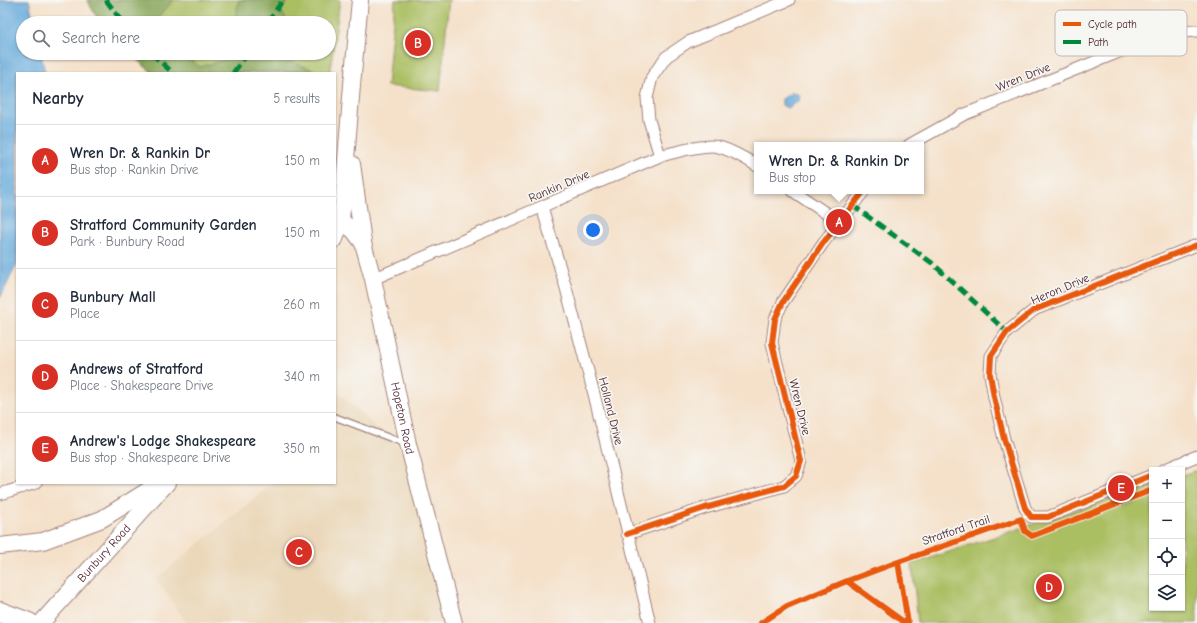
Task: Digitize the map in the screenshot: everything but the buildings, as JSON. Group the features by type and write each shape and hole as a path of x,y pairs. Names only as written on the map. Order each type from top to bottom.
{"highway":[{"path":"0,612 29,623"}],"main road":[{"path":"336,236 341,221 360,0"},
{"path":"348,126 363,243"},
{"name":"Hopeton Road","path":"341,221 354,231 363,243 373,279 408,444 454,623"},
{"name":"Bunbury Road","path":"0,546 43,542 102,519 158,484"},
{"name":"Bunbury Road","path":"41,623 166,484"}],"street":[{"path":"660,156 649,120 647,98 652,77 666,57 688,42 789,0"},
{"name":"Wren Drive","path":"1187,32 1197,31"},
{"name":"Wren Drive","path":"914,142 963,115 1110,56"},
{"name":"Rankin Drive","path":"373,279 660,156 686,149 713,146 742,156 754,164"},
{"path":"797,194 839,222"},
{"name":"Wren Drive","path":"628,534 705,508 784,486 796,476 802,461 772,343 775,319 783,302 839,222 862,194"},
{"name":"Holland Drive","path":"542,207 591,381 650,623"},
{"name":"Heron Drive","path":"1149,476 1048,517 1031,517 1025,508 994,397 990,374 991,356 1007,332 1034,310 1197,245"},
{"path":"1170,467 1197,456"},
{"path":"0,494 33,484"}],"lane":[{"path":"336,417 408,444"}],"shaded area":[{"path":"336,391 409,456 454,623 187,623 156,579 272,484 336,484"}],"green space":[{"path":"87,0 340,0 336,29 336,16 96,16"},
{"path":"87,0 174,0 159,16 96,16"},
{"path":"239,0 288,0 281,11 284,16 236,16"},
{"path":"395,0 449,0 440,91 387,86"},
{"path":"137,60 332,60 330,72 152,72"},
{"path":"137,60 191,60 200,67 224,60 287,60 319,72 152,72"},
{"path":"1197,470 1197,623 918,623 912,564 1149,486 1149,611 1185,611 1185,474"}],"water":[{"path":"0,0 29,0 32,16 16,16 16,60 42,60 45,72 16,72 16,266 0,298"},
{"path":"793,92 799,95 800,98 787,108 782,105 782,99"}],"marked path":[{"path":"106,0 118,16"},
{"path":"272,16 281,0"},
{"path":"159,60 172,72"},
{"path":"234,72 243,60"},
{"path":"852,205 932,263 1007,332"}],"cycle path":[{"path":"627,534 705,508 784,486 796,476 801,461 772,343 775,319 783,302 823,243 862,194"},
{"path":"1149,476 1048,517 1031,517 1025,508 1004,439 990,374 991,356 1007,332 1034,310 1197,245"},
{"name":"Stratford Trail","path":"908,623 898,562 1021,519 1025,531 1032,536 1149,491"},
{"path":"847,581 898,562"},
{"path":"761,623 787,606 847,581 905,623"}],"place":[{"name":"Stratford Community Garden","path":"418,43"},
{"name":"Wren Dr. & Rankin Dr","path":"839,222"},
{"name":"Andrew's Lodge Shakespeare","path":"1121,488"},
{"name":"Bunbury Mall","path":"299,552"},
{"name":"Andrews of Stratford","path":"1049,587"}]}
